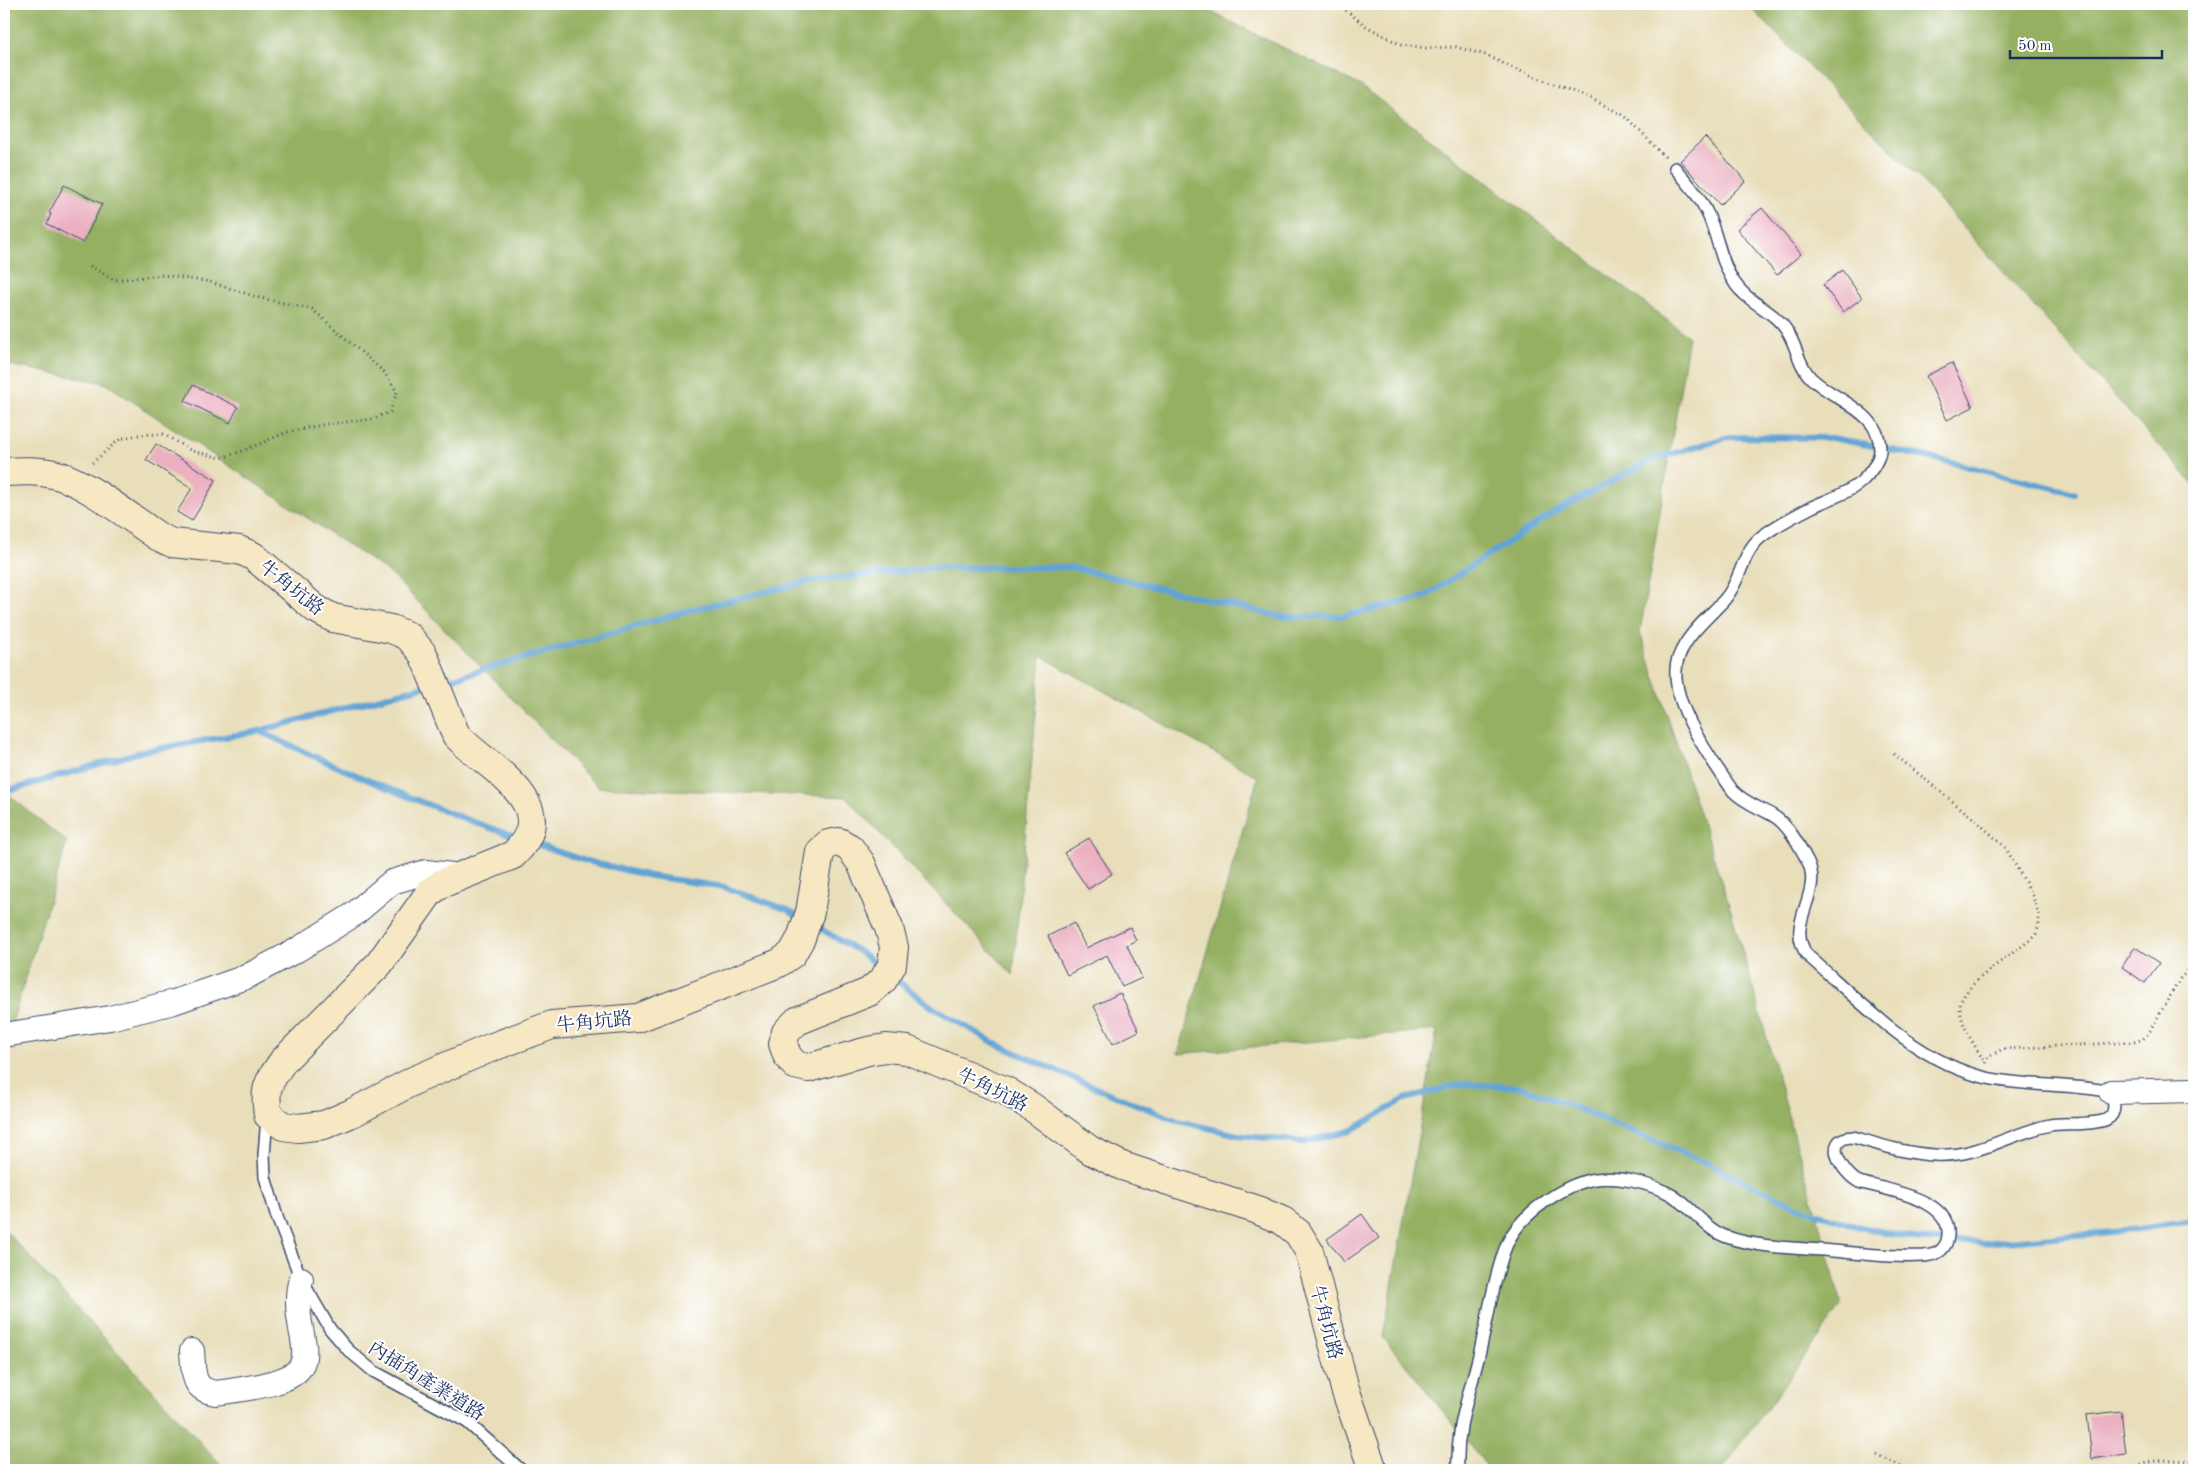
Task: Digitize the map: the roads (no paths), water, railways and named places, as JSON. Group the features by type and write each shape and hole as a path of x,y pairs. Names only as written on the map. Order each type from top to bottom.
{"street":[{"name":"牛角坑路","path":"4,472 37,471 59,475 77,482 165,540 172,543 239,550 253,556 316,609 333,618 391,629 408,636 423,654 456,735 464,744 510,781 522,794 529,808 530,833 523,847 513,855 441,884 430,892 379,964 283,1061 271,1079 265,1095 268,1115 284,1126 298,1128 324,1125 424,1077 490,1048 552,1024 620,1021 638,1018 779,963 792,954 802,938 810,912 820,852 828,844 839,842 850,848 861,863 889,928 894,947 892,965 883,980 869,992 797,1021 786,1032 783,1044 787,1056 795,1065 808,1068 868,1051 886,1048 907,1050 1006,1092 1032,1107 1090,1150 1122,1166 1255,1209 1283,1221 1298,1233 1309,1251 1345,1389 1373,1470"},
{"path":"10,1034 110,1018 192,996 246,977 297,950 354,915 392,882 426,872 461,876"},
{"path":"2111,1092 2194,1090"},
{"path":"192,1351 195,1380 200,1388 208,1392 216,1393 262,1385 289,1377 298,1371 304,1356 297,1298 301,1279"}],"lane":[{"path":"1458,1470 1458,1433 1497,1277 1508,1243 1521,1224 1540,1205 1565,1190 1580,1182 1598,1179 1650,1186 1669,1193 1709,1226 1726,1237 1788,1248 1906,1257 1931,1256 1940,1252 1945,1246 1948,1229 1945,1219 1931,1204 1859,1182 1850,1177 1843,1169 1837,1155 1837,1146 1840,1141 1846,1137 1853,1137 1900,1151 1936,1156 1959,1154 1986,1148 2048,1126 2108,1119 2113,1113 2114,1101 2111,1092 2074,1086 1987,1078 1952,1066 1921,1050 1892,1029 1807,955 1801,946 1799,938 1800,926 1811,889 1812,878 1808,860 1782,823 1773,816 1743,801 1733,791 1691,723 1680,696 1676,675 1678,657 1687,641 1726,597 1751,546 1766,533 1861,482 1876,463 1880,454 1879,436 1875,426 1866,417 1812,379 1801,363 1787,330 1775,318 1739,290 1725,265 1709,216 1697,194 1675,168"},
{"name":"內插角產業道路","path":"268,1115 264,1155 265,1177 276,1217 301,1279 330,1329 348,1350 373,1370 467,1422 521,1470"}],"waterway":[{"path":"441,682 691,610 809,581 932,568 1070,567 1282,617 1344,616 1424,597 1556,511 1651,460 1728,437 1832,438 1937,459 2074,493"},
{"path":"4,792 144,751 259,731 429,685"},
{"path":"259,731 388,788 519,838"},
{"path":"530,842 586,861 650,876 724,887 788,910 801,918"},
{"path":"812,924 860,952 881,968"},
{"path":"891,976 932,1007 996,1044 1096,1088 1178,1121 1238,1135 1303,1142 1350,1131 1405,1099 1460,1084 1522,1087 1704,1162 1796,1206 1856,1226 1913,1238 1983,1243 2124,1231 2194,1221"}]}
